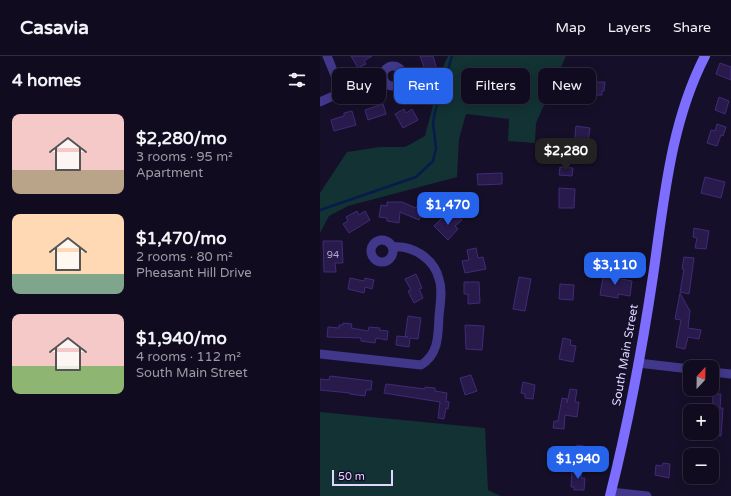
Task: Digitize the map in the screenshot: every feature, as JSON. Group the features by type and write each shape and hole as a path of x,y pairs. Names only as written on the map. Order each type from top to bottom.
{"main road":[{"name":"South Main Street","path":"610,494 638,363 653,275 662,202 674,142 691,88 705,56"}],"street":[{"path":"327,56 332,68"},
{"path":"320,102 332,97"},
{"path":"320,354 421,365 428,361 434,353 437,343 441,291 439,278 431,263 421,254 402,246 392,246"},
{"path":"638,363 683,368"},
{"path":"719,373 731,374"},
{"path":"610,494 647,496"}],"green space":[{"path":"448,56 566,56 561,68 538,68 538,104 545,104 536,123 535,143 508,141 509,119 466,114 459,139 457,177 348,206 329,216 320,233 320,193 347,152 380,147 405,147 425,136 433,104 453,104 453,68 443,67"},
{"path":"320,412 485,428 488,490 501,496 320,496"}],"building":[{"path":"351,56 372,56 364,61 366,64 358,68"},
{"path":"420,56 433,56 436,68 422,68 424,67"},
{"path":"720,63 731,67 731,80 716,74"},
{"path":"596,82 605,82 602,95 596,95"},
{"path":"719,97 729,101 725,114 715,110"},
{"path":"383,104 386,114 368,120 365,110"},
{"path":"404,109 406,113 412,109 418,120 403,128 395,114"},
{"path":"352,111 356,125 334,131 331,120 344,116 344,113"},
{"path":"717,124 726,127 717,146 707,143 711,130 715,131"},
{"path":"576,126 590,128 587,148 574,146"},
{"path":"560,167 573,168 572,176 559,175"},
{"path":"502,173 502,184 478,185 477,174"},
{"path":"705,177 725,182 721,198 701,193"},
{"path":"559,188 575,189 574,208 559,208"},
{"path":"421,197 436,204 431,215 422,211 419,220 400,212 399,223 387,221 387,218 379,217 381,205 387,206 387,202 402,202 416,208"},
{"path":"357,211 359,215 365,211 370,220 349,233 343,224 348,221 346,217"},
{"path":"455,214 462,220 455,226 458,229 448,240 434,226 444,216 449,220"},
{"path":"694,228 709,231 706,249 695,248 697,238 693,237"},
{"path":"323,241 342,241 343,263 335,263 336,272 324,272"},
{"path":"476,248 478,258 483,257 486,269 465,273 462,261 469,260 467,250"},
{"path":"684,257 694,258 689,294 680,292 684,269 682,269"},
{"path":"604,272 617,274 616,278 632,281 630,296 618,294 618,298 600,295"},
{"path":"416,274 422,288 419,289 423,298 414,303 408,291 411,290 405,279"},
{"path":"519,277 531,279 525,311 513,309"},
{"path":"350,278 364,281 365,278 374,280 372,289 365,287 364,293 348,289"},
{"path":"464,282 479,282 480,303 468,304 468,294 464,294"},
{"path":"560,284 574,285 573,300 559,299"},
{"path":"680,293 690,311 688,328 701,330 699,339 688,337 685,349 676,347 681,320 675,319"},
{"path":"408,316 421,318 418,339 410,338 409,347 396,345 397,336 405,337"},
{"path":"343,323 352,324 351,328 368,331 369,327 380,328 379,330 388,331 387,340 376,338 375,343 361,341 361,338 327,337 328,327 339,328 339,325 343,325"},
{"path":"465,325 484,326 482,350 466,349"},
{"path":"563,338 571,340 570,345 576,346 573,362 559,359"},
{"path":"471,375 477,391 465,395 460,378"},
{"path":"330,376 372,381 371,390 366,390 365,396 320,390 320,379 329,380"},
{"path":"523,382 535,385 533,399 525,398 525,394 521,393"},
{"path":"386,384 425,389 425,387 435,388 435,391 447,393 446,401 449,402 444,419 438,418 440,402 384,393"},
{"path":"570,389 577,390 575,402 579,402 577,417 565,415 564,429 553,428 554,421 558,421 562,398 567,399 567,403"},
{"path":"719,394 721,394 720,408 723,408 721,436 719,436 719,404 713,404 713,396 719,396"},
{"path":"577,445 589,447 589,449 595,450 595,457 588,456 587,459 571,454 572,447 577,448"},
{"path":"663,463 670,464 669,478 655,475 656,465 662,466"},
{"path":"572,468 582,469 581,478 585,478 584,490 574,490 574,487 571,487"}],"waterway":[{"path":"320,210 416,177 433,161 436,148 433,123 452,56"}]}
